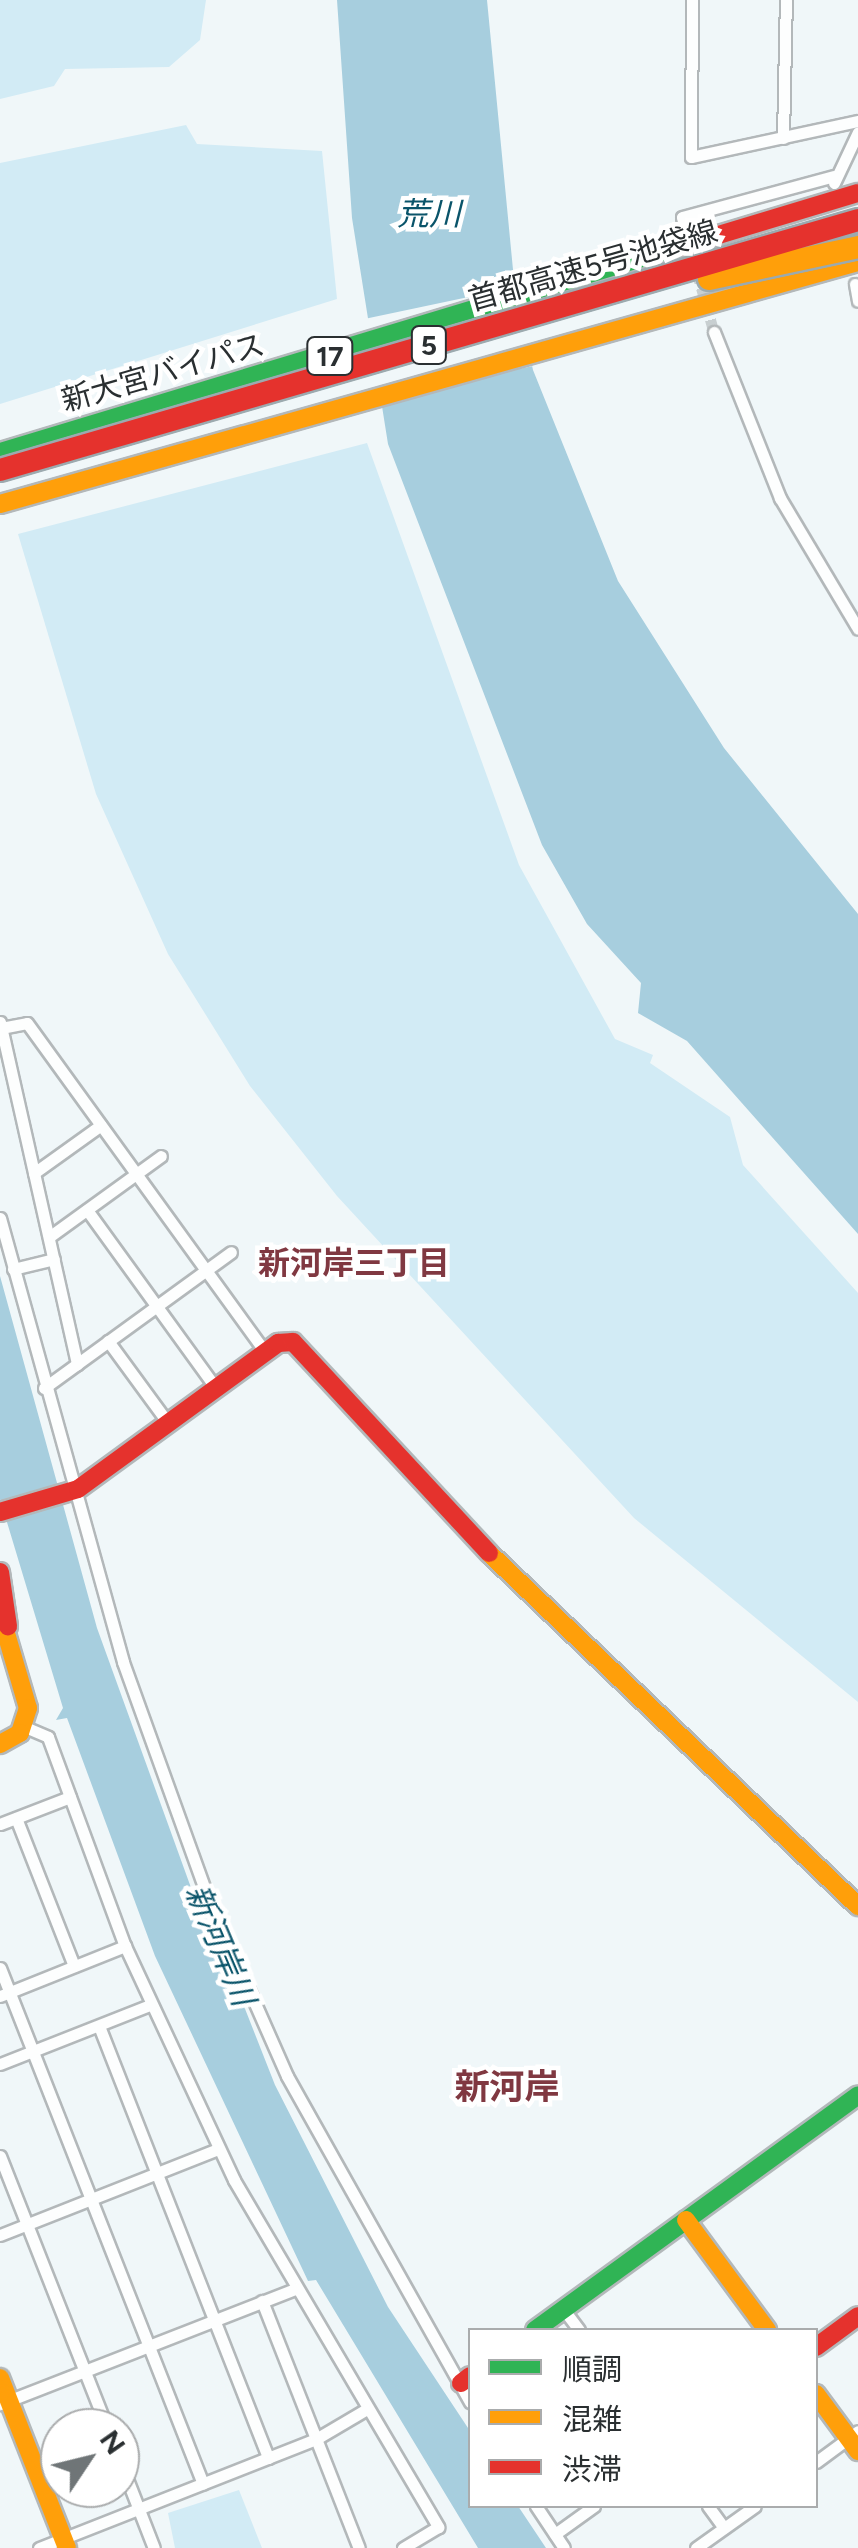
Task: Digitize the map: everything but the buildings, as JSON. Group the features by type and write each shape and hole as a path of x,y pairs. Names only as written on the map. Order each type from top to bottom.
{"main road":[{"name":"新大宮バイパス","path":"0,452 659,260 858,194"},
{"path":"707,272 858,209"},
{"name":"首都高速5号池袋線","path":"0,485 707,272 858,220"},
{"name":"首都高速5号池袋線","path":"0,470 707,272 858,235"},
{"path":"707,272 858,247"},
{"name":"17","path":"0,504 639,320 857,287"},
{"path":"0,1512 71,1492 266,1352 295,1344 553,1621 858,1906"},
{"path":"0,1572 11,1650"},
{"path":"0,1612 28,1701 25,1726 0,1744"},
{"path":"537,2328 858,2096"},
{"path":"686,2220 766,2328"},
{"path":"818,2345 858,2316"},
{"path":"0,2378 4,2403 65,2543"},
{"path":"818,2396 855,2440"}],"street":[{"path":"692,0 690,157 858,121"},
{"path":"782,138 786,0"},
{"path":"686,232 682,217 834,180 858,132"},
{"path":"714,332 780,498 858,630"},
{"path":"78,1364 34,1173 7,1084 1,1025 28,1023 266,1352"},
{"path":"34,1173 101,1125"},
{"path":"49,1237 161,1156"},
{"path":"87,1210 216,1388"},
{"path":"0,1218 71,1492 158,1765 235,1964 342,2180 467,2387"},
{"path":"44,1388 231,1252"},
{"path":"13,1269 54,1259"},
{"path":"108,1341 168,1423"},
{"path":"25,1726 48,1737 125,1946 218,2149 365,2410 438,2528 405,2548"},
{"path":"0,1824 70,1797"},
{"path":"16,1818 74,1966"},
{"path":"5,1994 125,1946"},
{"path":"0,1968 5,1994 34,2051 203,2484"},
{"path":"0,2064 150,2005"},
{"path":"98,2026 268,2458"},
{"path":"0,2235 218,2149"},
{"path":"0,2156 99,2408"},
{"path":"4,2403 295,2289"},
{"path":"262,2302 359,2548"},
{"path":"564,2310 578,2328"},
{"path":"39,2548 65,2543 139,2509 316,2439 365,2410"},
{"path":"818,2461 855,2440"},
{"path":"537,2508 564,2548"},
{"path":"555,2534 591,2508"},
{"path":"709,2508 724,2528"},
{"path":"696,2548 752,2508"},
{"path":"139,2509 154,2548"}],"shaded area":[{"path":"0,0 206,0 200,40 169,67 65,69 54,86 0,99"},
{"path":"186,125 197,144 322,151 337,299 0,404 0,163"},
{"path":"367,443 519,865 615,1039 653,1055 650,1063 730,1117 743,1165 858,1293 858,1702 634,1518 337,1196 250,1086 168,954 96,794 18,534"},
{"path":"239,2490 262,2548 175,2548 168,2513"}],"water":[{"name":"荒川","path":"337,0 487,0 514,280 533,370 618,581 724,748 858,914 858,1234 687,1041 638,1013 641,983 587,924 542,845 388,444 352,218"},
{"path":"0,1276 97,1628 219,1965 227,1963 275,2085 388,2307 468,2428 468,2508 519,2508 546,2548 478,2548 316,2280 308,2281 155,1956 67,1718 56,1720 63,1708 0,1499"}],"pier":[{"path":"520,286 537,365 376,399 360,320"}],"tunnel":[{"path":"688,240 714,332"}],"traffic: fast":[{"path":"0,452 672,249"},
{"path":"538,2328 858,2095"}],"traffic: slow":[{"path":"709,279 858,247"},
{"path":"0,504 858,262"},
{"path":"489,1553 858,1906"},
{"path":"0,1613 28,1708 20,1733 0,1744"},
{"path":"686,2220 766,2328"},
{"path":"0,2378 67,2548"},
{"path":"818,2397 858,2451"}],"traffic: jam":[{"path":"672,249 858,193"},
{"path":"0,470 858,220"},
{"path":"0,1512 78,1489 278,1343 293,1342 489,1553"},
{"path":"0,1572 8,1626"},
{"path":"818,2346 858,2316"},
{"path":"461,2383 468,2378"}],"district":[{"name":"新河岸三丁目","path":"354,1263"},
{"name":"新河岸","path":"507,2087"}],"water label":[{"name":"新河岸川","path":"220,1945"}]}
